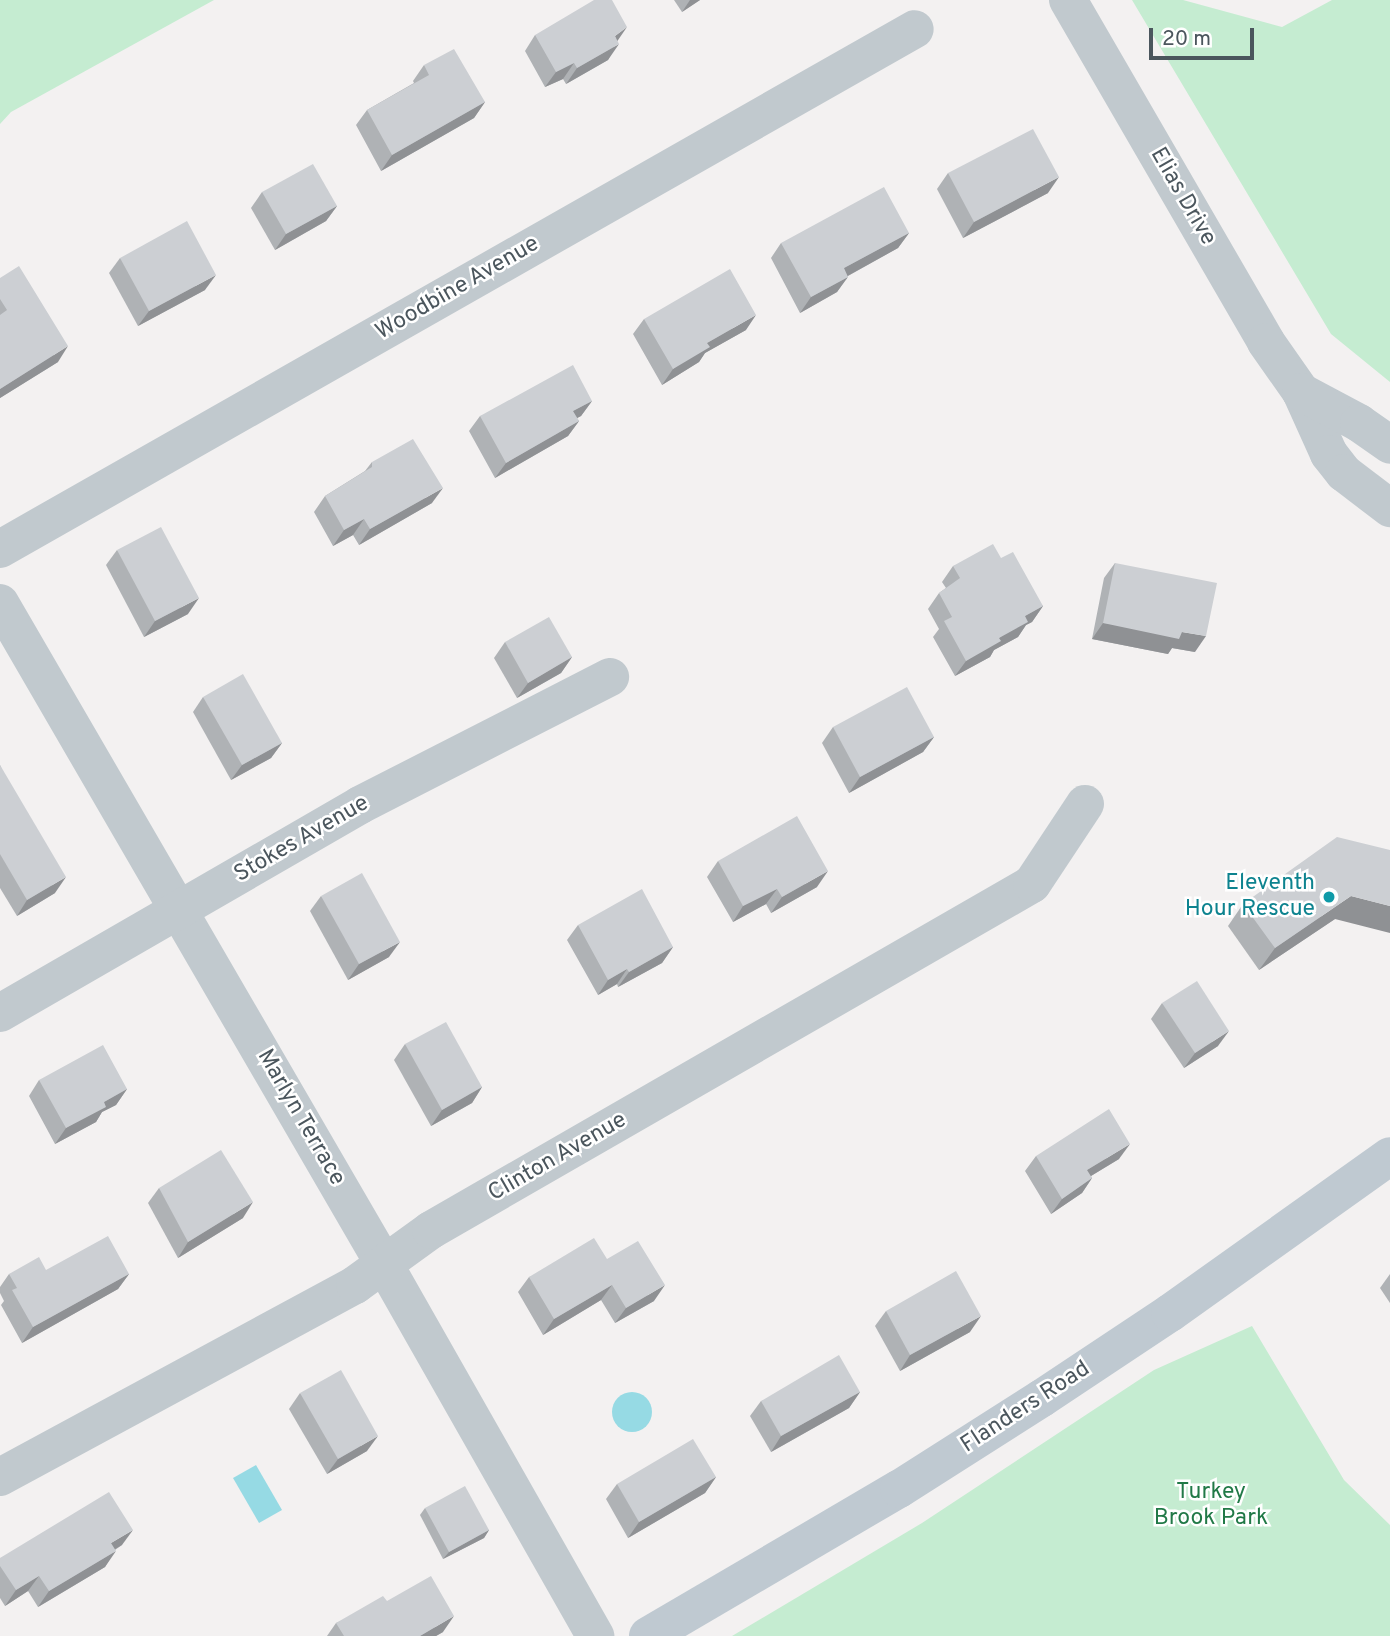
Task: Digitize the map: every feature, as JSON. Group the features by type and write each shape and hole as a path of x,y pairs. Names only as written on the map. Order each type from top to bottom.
{"main road":[{"name":"Flanders Road","path":"648,1636 888,1495 1009,1420 1170,1313 1390,1156"}],"street":[{"name":"Elias Drive","path":"1069,0 1266,342 1301,392 1329,454 1363,490 1390,508"},
{"name":"Woodbine Avenue","path":"0,549 915,29"},
{"name":"Elias Drive","path":"1301,392 1359,423 1390,445"},
{"name":"Marlyn Terrace","path":"0,603 384,1264 595,1636"},
{"name":"Stokes Avenue","path":"0,1013 360,806 610,677"},
{"name":"Clinton Avenue","path":"0,1477 355,1285 431,1230 1032,884 1085,804"}],"green space":[{"path":"0,0 214,0 11,112 0,124"},
{"path":"1132,0 1183,0 1282,27 1332,0 1390,0 1390,382 1331,334"},
{"name":"Turkey Brook Park","path":"1252,1326 1344,1480 1390,1525 1390,1636 732,1636 922,1523 1154,1370"}],"water":[{"path":"632,1392 646,1398 652,1412 646,1426 632,1432 618,1426 612,1412 618,1398"},
{"path":"256,1465 282,1510 259,1523 233,1478"}],"building":[{"path":"594,0 612,0 627,27 615,36 619,44 577,68 574,63 556,72 535,35"},
{"path":"454,49 485,102 392,155 367,110 429,75 424,65"},
{"path":"1033,129 1059,177 974,222 948,173"},
{"path":"313,164 337,206 286,234 262,192"},
{"path":"884,187 909,233 844,268 848,277 811,297 781,243"},
{"path":"187,221 216,275 149,311 120,258"},
{"path":"19,266 68,346 0,389 0,315 7,310 0,299 0,278"},
{"path":"730,269 756,315 707,343 710,347 673,369 644,319"},
{"path":"573,365 592,401 573,411 579,421 506,463 480,416"},
{"path":"413,439 443,488 370,529 364,519 344,530 325,496 372,467 372,462"},
{"path":"161,527 199,598 155,621 117,550"},
{"path":"993,544 1001,558 1013,552 1043,606 1025,616 1028,622 966,661 944,621 952,617 939,593 960,578 953,566"},
{"path":"1115,563 1217,583 1206,636 1182,632 1179,639 1103,623"},
{"path":"549,617 572,657 528,683 505,642"},
{"path":"243,674 282,743 242,765 203,697"},
{"path":"907,687 934,737 860,777 833,727"},
{"path":"0,765 66,877 27,900 0,854"},
{"path":"797,816 828,871 782,897 777,889 743,906 718,861"},
{"name":"Eleventh Hour Rescue","path":"1337,837 1390,850 1390,906 1351,896 1275,948 1243,904"},
{"path":"362,873 400,942 359,964 321,896"},
{"path":"642,889 673,947 629,972 627,969 608,980 578,925"},
{"path":"1197,981 1229,1031 1195,1053 1162,1003"},
{"path":"446,1022 482,1087 442,1110 405,1044"},
{"path":"103,1045 127,1089 104,1102 106,1107 66,1128 39,1080"},
{"path":"1109,1109 1130,1144 1087,1170 1092,1178 1062,1199 1036,1156"},
{"path":"221,1150 253,1202 188,1242 159,1188"},
{"path":"108,1236 129,1274 33,1327 12,1290 17,1288 9,1274 39,1257 46,1270"},
{"path":"594,1238 607,1259 638,1241 665,1285 626,1308 612,1285 554,1319 529,1277"},
{"path":"956,1271 981,1316 910,1355 886,1311"},
{"path":"839,1355 860,1392 781,1436 761,1401"},
{"path":"341,1370 378,1436 338,1459 300,1393"},
{"path":"693,1439 716,1477 639,1522 617,1484"},
{"path":"465,1486 489,1530 449,1552 425,1508"},
{"path":"109,1492 133,1530 111,1543 116,1551 49,1591 39,1576 16,1590 0,1566 0,1558"},
{"path":"431,1576 454,1616 420,1636 344,1636 336,1623 383,1596 387,1601"}],"place":[{"name":"Eleventh Hour Rescue","path":"1329,897"}]}
